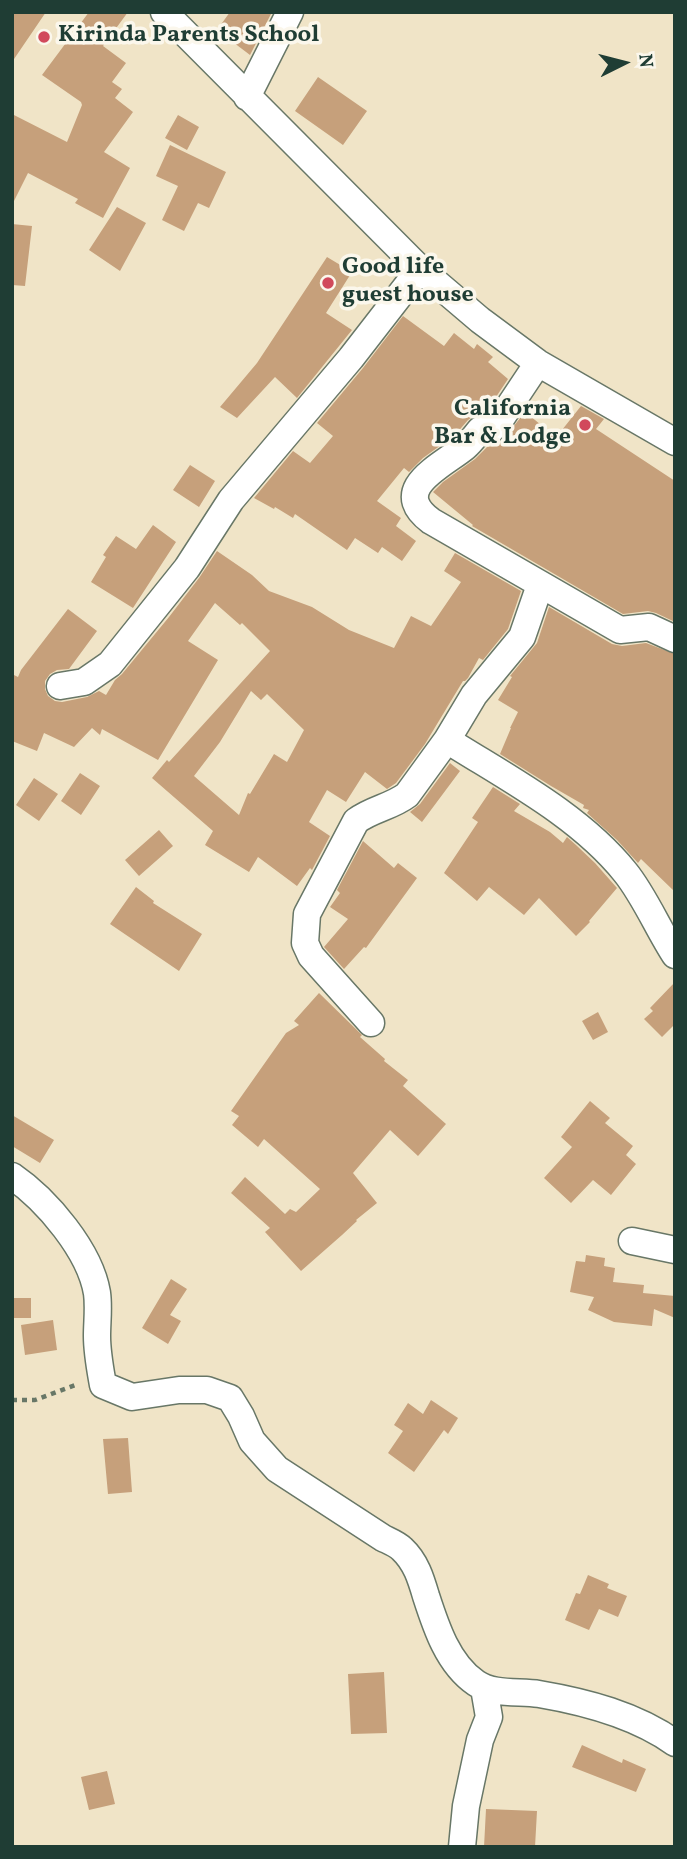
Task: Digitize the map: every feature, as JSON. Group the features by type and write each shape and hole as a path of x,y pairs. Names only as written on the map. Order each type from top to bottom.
{"street":[{"path":"164,12 420,269 480,320 538,363 675,442"},
{"path":"247,97 290,12"},
{"path":"60,687 84,682 110,664 187,568 231,500 343,369 420,269"},
{"path":"538,363 491,431 480,430 467,445 419,481 415,497 419,512 620,630 649,627 675,639"},
{"path":"371,1023 311,956 305,943 307,914 356,821 366,814 399,802 407,795 447,740 474,695 522,637 540,585"},
{"path":"447,740 564,815 612,857 627,874 675,955"},
{"path":"12,1176 38,1198 66,1229 93,1274 98,1296 98,1359 103,1385 132,1396 179,1390 207,1390 230,1398 252,1441 276,1469 401,1548 417,1567 438,1631 452,1658 474,1682 484,1688 537,1694 595,1706 659,1732 675,1743"},
{"path":"632,1241 675,1250"},
{"path":"462,1847 466,1806 480,1740 488,1717 484,1688"},
{"path":"488,1717 519,1693"}],"path":[{"path":"12,1400 35,1400 82,1382 103,1385"}],"building":[{"path":"12,12 46,12 12,62"},
{"path":"89,12 128,12 103,46 126,63 112,82 122,89 115,98 133,112 104,152 130,168 103,218 75,203 78,199 28,173 12,205 12,114 67,142 81,102 42,75"},
{"path":"230,12 272,12 250,55 217,30"},
{"path":"318,77 367,111 343,145 295,111"},
{"path":"178,115 199,127 187,150 165,138"},
{"path":"170,145 226,172 209,208 198,203 184,231 162,220 178,186 156,176"},
{"path":"117,207 146,223 120,271 89,250"},
{"path":"12,224 32,226 25,286 12,285"},
{"path":"327,257 352,272 326,313 352,330 297,398 275,377 237,418 220,407 257,363"},
{"path":"403,316 444,346 454,333 474,349 477,344 493,357 488,362 508,379 484,415 475,415 468,420 455,435 423,458 409,472 404,468 377,501 401,518 396,526 416,541 402,561 382,547 378,553 355,538 347,550 295,514 293,518 254,498 293,451 310,463 333,436 317,423"},
{"path":"581,406 604,419 596,429 675,481 675,622 648,611 623,614 472,526 433,492 487,447 501,442 521,417 525,419 529,415 553,435 555,432 558,435"},
{"path":"190,465 215,481 199,507 173,490"},
{"path":"153,525 176,542 133,608 91,582 106,557 103,555 116,536 136,549"},
{"path":"217,551 252,575 269,591 312,607 349,630 394,648 411,616 431,626 461,582 444,571 455,553 521,591 508,629 483,660 479,658 425,744 396,783 387,789 365,772 346,802 327,790 309,822 330,836 312,870 310,868 297,886 258,857 249,872 205,845 213,831 152,778 270,651 242,623 240,625 215,603 188,641 218,660 158,760 102,729 100,735 92,728 74,747 44,733 37,751 12,741 12,674 18,677 68,609 97,631 69,669 57,670 45,681 48,696 62,702 87,697 99,691 106,695 115,680 199,578","holes":["251,691 261,700 267,694 304,730 287,762 274,754 250,794 248,793 239,815 194,776 220,742"]},
{"path":"549,607 612,644 622,646 646,643 675,654 675,892 641,859 638,863 587,813 589,810 583,808 584,805 500,754 518,712 498,700 512,677 510,676 537,643"},
{"path":"450,763 460,771 422,822 410,812 420,804"},
{"path":"80,773 100,786 81,815 61,801"},
{"path":"34,778 58,794 39,821 16,805"},
{"path":"493,787 520,804 514,811 550,832 563,843 567,837 617,888 576,936 539,898 524,915 489,887 477,901 444,873 478,822 472,818"},
{"path":"159,830 173,846 139,876 125,860"},
{"path":"363,841 394,868 398,863 417,878 366,948 364,947 344,969 324,947 348,919 330,907 340,893 337,890"},
{"path":"136,887 154,901 153,903 202,934 179,971 110,924"},
{"path":"675,982 675,1024 662,1037 644,1019 653,1011 650,1008"},
{"path":"319,993 362,1035 360,1037 385,1059 384,1061 408,1080 403,1086 446,1124 418,1156 390,1130 353,1173 377,1203 301,1271 265,1232 270,1228 231,1193 245,1177 285,1214 290,1209 296,1212 320,1189 264,1139 258,1147 232,1125 239,1116 231,1111 286,1033 299,1025 294,1021"},
{"path":"598,1012 608,1032 593,1040 582,1021"},
{"path":"590,1101 610,1118 605,1123 633,1146 626,1155 636,1164 611,1195 593,1180 571,1203 544,1178 572,1147 561,1137"},
{"path":"12,1115 54,1140 40,1163 12,1146"},
{"path":"586,1255 605,1258 604,1266 615,1268 613,1282 644,1285 643,1293 675,1296 675,1318 654,1309 652,1326 614,1322 588,1310 594,1297 570,1292 576,1261 585,1262"},
{"path":"171,1279 187,1289 170,1315 181,1321 168,1344 142,1328"},
{"path":"12,1298 31,1298 31,1318 12,1318"},
{"path":"53,1320 57,1350 25,1355 21,1325"},
{"path":"431,1400 458,1418 448,1434 444,1430 414,1472 388,1453 403,1431 394,1425 408,1403 423,1414"},
{"path":"128,1438 132,1492 108,1494 103,1439"},
{"path":"588,1575 609,1584 607,1588 627,1596 618,1617 599,1609 589,1630 565,1620 576,1593 580,1594"},
{"path":"384,1672 387,1733 351,1734 348,1674"},
{"path":"582,1745 622,1763 623,1759 646,1769 636,1792 572,1767"},
{"path":"107,1771 115,1804 89,1810 81,1777"},
{"path":"486,1809 537,1811 535,1847 484,1847"}],"place":[{"name":"Kirinda Parents School","path":"44,37"},
{"name":"Good life guest house","path":"328,283"},
{"name":"California Bar & Lodge","path":"585,425"}]}
